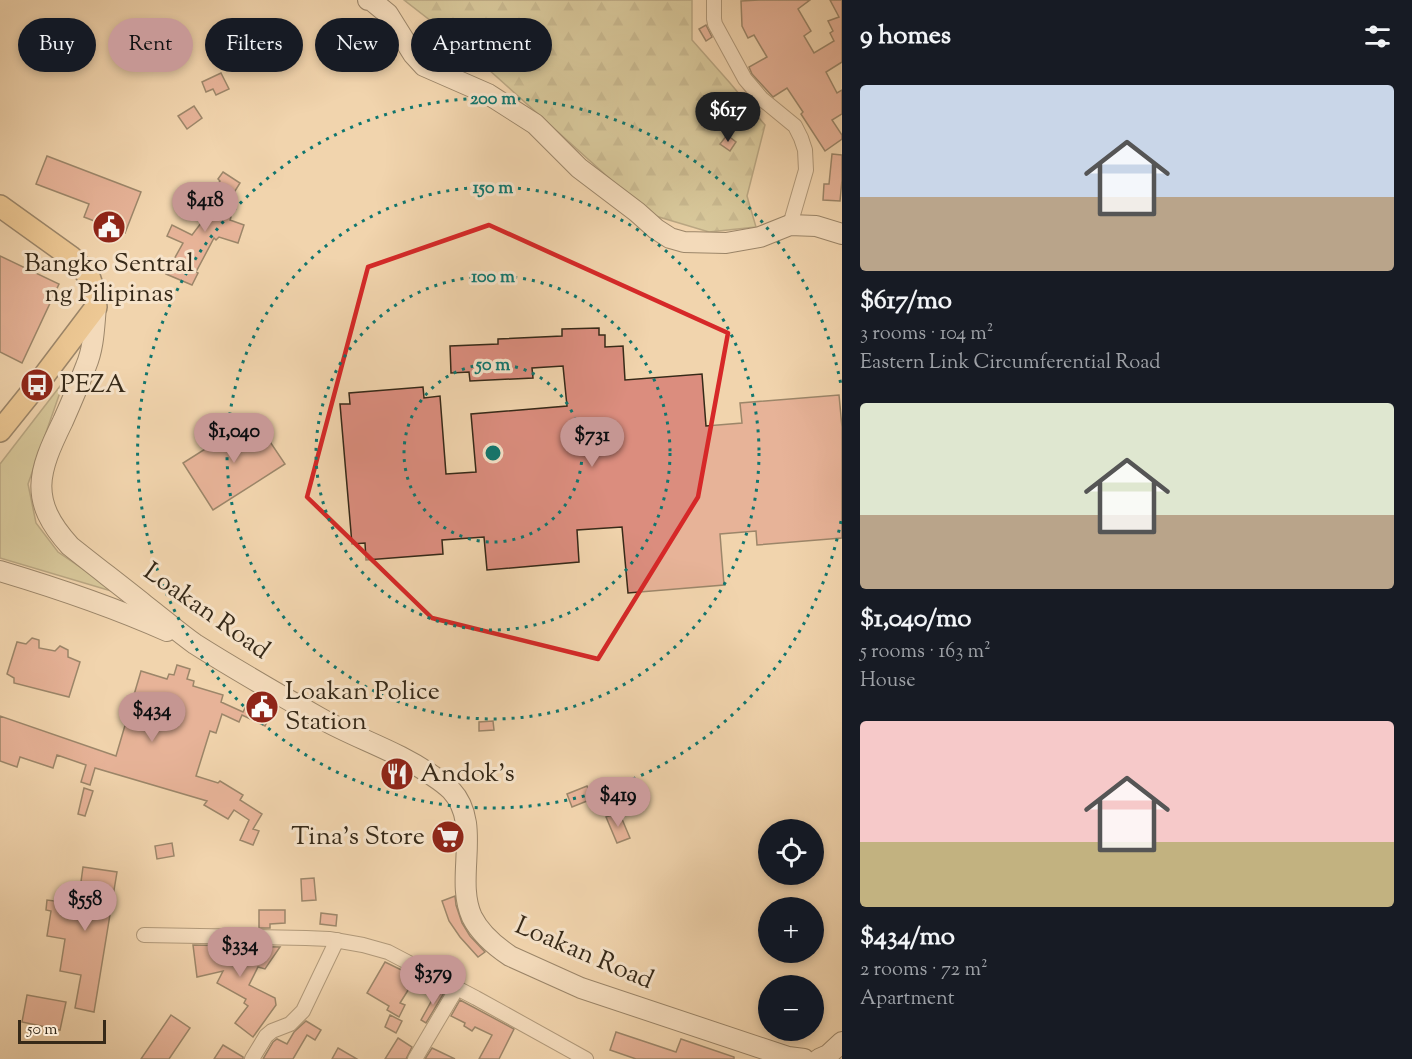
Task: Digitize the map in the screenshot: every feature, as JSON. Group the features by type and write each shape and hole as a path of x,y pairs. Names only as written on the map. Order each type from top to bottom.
{"main road":[{"path":"368,0 388,14 413,54 424,66 488,94 535,124 579,168 670,238 684,242 726,243 760,237 790,225 816,226 842,234"},
{"name":"Loakan Road","path":"0,206 71,257 83,269 93,288 96,307 94,338 87,364 42,470 42,498 47,514 58,533 70,546 193,643 323,720 424,769 450,789 464,813 466,888 472,916 479,928 504,952 581,987 788,1057 804,1059"},
{"path":"0,431 96,307"},
{"path":"0,572 129,614 193,643"},
{"path":"819,1059 828,1055 842,1042"}],"street":[{"path":"714,0 715,24 741,71 762,99 795,126 806,150 806,170 790,225"},
{"path":"144,935 337,940 388,952 586,1059"},
{"path":"252,1059 266,1036 290,1024 303,1011 337,940"},
{"path":"415,1059 457,988"}],"highlighted area":[{"path":"489,225 728,333 698,497 598,659 432,618 307,497 368,267"}],"green space":[{"path":"404,0 692,0 692,40 765,125 747,196 756,227 709,232 649,214 491,72 552,72 552,18 427,18"},
{"path":"64,381 28,484 36,523 58,552 118,593 0,558 0,464"}],"building":[{"path":"810,0 798,9 811,31 804,36 814,53 834,41 830,33 833,31 828,21 839,17 830,0 842,0 842,62 826,72 837,93 842,90 842,114 832,120 842,135 842,139 825,151 787,88 773,97 752,74 749,67 767,57 754,35 748,38 742,26 741,1"},
{"path":"706,25 712,37 706,41 699,29"},
{"path":"221,73 229,89 216,95 213,89 206,92 202,82"},
{"path":"194,106 202,118 187,129 178,116"},
{"path":"727,135 736,142 730,151 720,144"},
{"path":"832,154 842,155 840,201 823,200 824,184 829,184"},
{"path":"47,156 141,192 125,233 84,217 89,204 36,184"},
{"path":"223,172 240,183 222,212 231,217 230,220 244,225 238,243 219,237 216,240 214,238 196,272 198,273 192,285 166,274 183,243 167,236 172,225 192,235 214,206 210,203 214,195 212,193"},
{"path":"0,256 59,284 22,363 0,352"},
{"path":"599,328 599,335 605,335 605,347 623,346 625,380 702,374 706,426 742,423 740,403 839,395 842,427 842,538 757,545 756,531 720,534 724,585 628,593 622,527 577,530 579,562 487,570 484,537 442,540 443,554 366,560 365,543 352,544 340,404 350,404 349,393 423,387 424,398 440,396 446,474 476,472 471,414 567,406 563,366 532,368 533,378 470,381 469,372 451,373 450,346 498,344 498,339 562,336 562,329"},
{"path":"254,418 285,464 213,510 183,463"},
{"path":"32,638 39,640 39,648 55,651 60,646 68,650 68,657 80,662 69,697 14,683 14,678 7,674 17,642 26,644"},
{"path":"177,665 190,669 187,679 194,681 193,686 223,695 221,702 243,712 250,698 257,701 258,699 269,704 267,707 273,710 265,726 242,715 239,722 222,714 216,733 210,731 196,776 218,783 220,781 243,795 240,800 262,814 253,829 259,831 253,845 240,840 249,820 234,810 228,819 204,805 207,801 95,768 90,785 81,782 86,765 57,755 53,768 20,757 17,767 0,761 0,716 116,756 141,671 167,679 169,674 174,675"},
{"path":"493,721 494,730 479,731 479,722"},
{"path":"587,786 592,799 572,807 567,794"},
{"path":"84,788 93,791 85,816 78,814"},
{"path":"619,812 630,838 617,843 606,817"},
{"path":"172,843 174,856 157,859 155,846"},
{"path":"83,867 117,872 94,1012 75,1008 81,975 60,971 65,939 47,936 51,911 46,910 47,900 78,904"},
{"path":"314,878 316,900 302,901 301,879"},
{"path":"455,896 462,923 470,936 485,952 478,957 449,921 442,901"},
{"path":"259,910 285,910 285,923 270,924 270,928 259,928"},
{"path":"321,913 337,915 336,926 320,924"},
{"path":"193,945 280,947 265,969 258,967 249,985 275,998 276,1005 253,1037 235,1023 248,1006 244,1003 246,999 217,983 223,971 197,977"},
{"path":"385,962 414,976 410,983 412,984 400,1003 405,1005 399,1017 387,1010 389,1006 367,993"},
{"path":"438,989 444,993 426,1023 421,1020"},
{"path":"27,995 66,1002 60,1030 22,1022"},
{"path":"460,1000 514,1029 499,1059 479,1059 492,1035 475,1027 472,1031 464,1026 465,1023 451,1016"},
{"path":"171,1015 190,1028 169,1059 141,1059"},
{"path":"390,1015 402,1021 396,1033 385,1027"},
{"path":"306,1021 321,1030 315,1040 307,1035 293,1059 263,1059 273,1042 277,1039 287,1044 294,1032"},
{"path":"616,1032 676,1052 681,1039 734,1057 734,1059 636,1059 610,1050"},
{"path":"398,1038 412,1047 406,1059 385,1059"},
{"path":"223,1045 243,1057 243,1059 214,1059"},
{"path":"338,1048 357,1059 332,1059"},
{"path":"432,1048 455,1059 425,1059"}],"place":[{"name":"Bangko Sentral ng Pilipinas","path":"109,227"},
{"name":"PEZA","path":"37,385"},
{"name":"Loakan Police Station","path":"262,707"},
{"name":"Andok's","path":"397,774"},
{"name":"Tina's Store","path":"448,837"}]}
